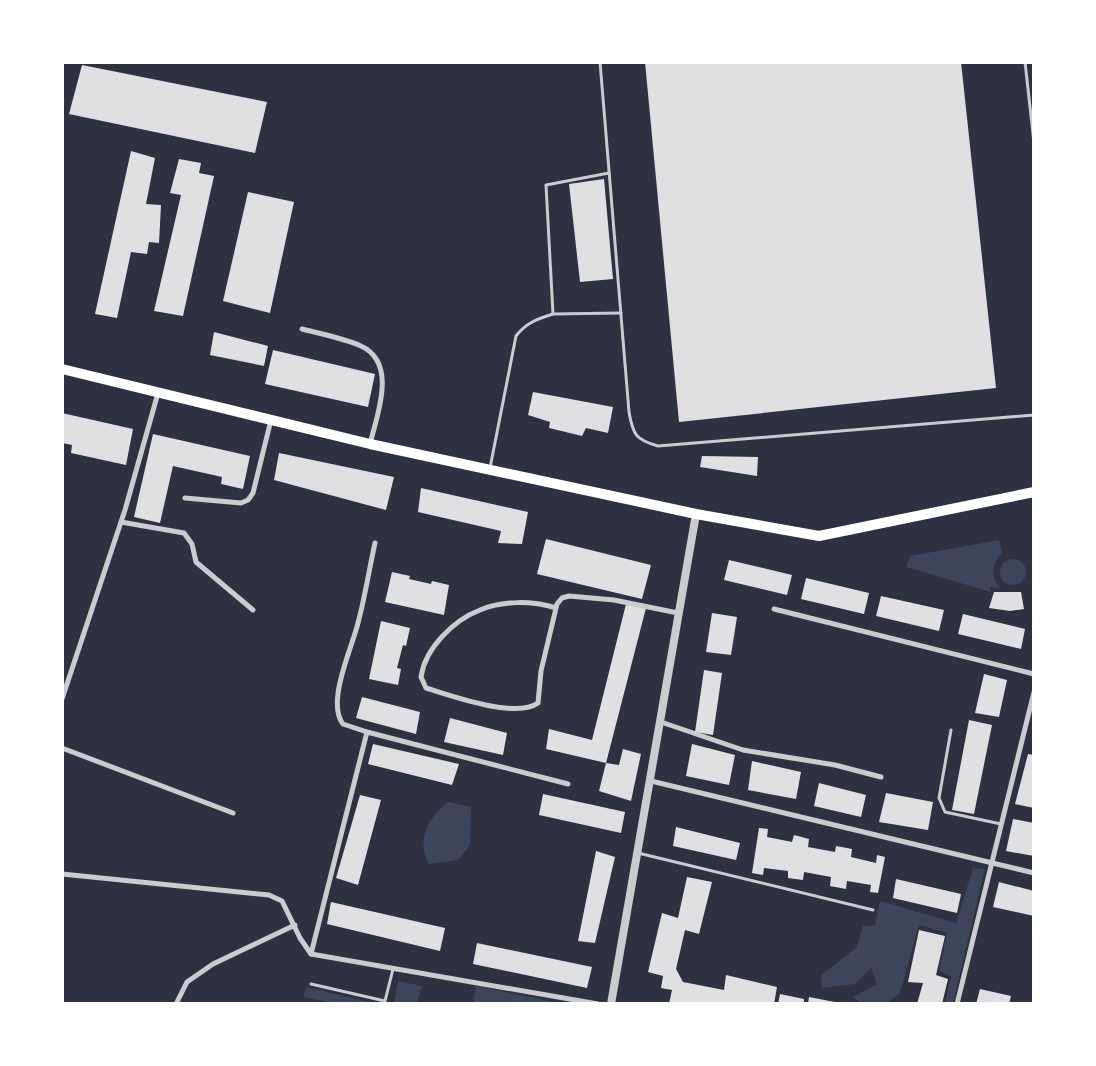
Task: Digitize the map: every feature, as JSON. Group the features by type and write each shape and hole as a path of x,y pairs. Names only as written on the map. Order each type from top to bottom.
{"main road":[{"path":"62,369 370,444 696,514 819,536 1034,492"}],"street":[{"path":"302,329 362,346 375,357 382,371 382,395 370,444"},
{"path":"62,699 121,522 158,393"},
{"path":"184,498 241,503 248,500 253,493 271,420"},
{"path":"612,1004 696,514"},
{"path":"121,522 184,533 192,544 196,562 254,610"},
{"path":"375,543 358,622 340,685 337,712 343,724 568,784"},
{"path":"556,608 540,604 518,603 479,610 446,632 431,650 422,669 421,677 426,688 511,710 532,707 538,703 541,671 556,608 562,598 569,596 614,600 678,613"},
{"path":"774,609 1034,674"},
{"path":"957,1004 1034,692"},
{"path":"661,722 743,750 835,765 881,777"},
{"path":"311,954 368,732"},
{"path":"62,748 233,814"},
{"path":"651,781 1034,873"},
{"path":"62,874 268,895 282,901 300,938 311,954 598,1004"},
{"path":"176,1004 187,982 213,964 295,925"}],"lane":[{"path":"600,62 632,428 641,441 658,446 1034,415"},
{"path":"1025,62 1034,143"},
{"path":"553,314 546,185 609,173"},
{"path":"489,470 516,336 523,327 533,321 553,314 621,313"},
{"path":"951,730 939,798 945,812 1001,824"},
{"path":"638,853 874,910"},
{"path":"310,984 385,1002 393,968"}],"shaded area":[{"path":"999,540 1002,553 998,557 993,571 995,580 1002,589 990,587 991,592 906,567 910,556"},
{"path":"1013,559 1022,563 1026,572 1022,581 1013,585 1004,581 1000,572 1004,563"},
{"path":"448,802 471,807 470,845 458,860 429,864 424,847 426,830 435,815"},
{"path":"973,868 985,869 953,1003 945,1003 951,976 939,971 947,933 919,925 900,993 888,1003 861,1003 853,997 877,984 871,968 855,984 822,988 821,975 857,947 863,926 875,925 880,901 956,923"},
{"path":"398,981 422,986 417,1003 394,1003"},
{"path":"476,986 558,1003 473,1003"},
{"path":"306,987 374,1003 333,1003 303,997"}],"building":[{"path":"645,62 961,62 996,388 679,422"},
{"path":"82,65 267,102 255,153 69,114"},
{"path":"131,151 155,158 146,204 161,205 159,243 149,242 147,254 131,252 117,318 95,314"},
{"path":"179,159 201,163 199,173 214,176 183,316 154,311 181,195 170,193"},
{"path":"604,179 613,279 580,282 569,184"},
{"path":"248,192 294,202 270,313 223,301"},
{"path":"214,332 268,346 264,366 210,355"},
{"path":"273,350 375,374 368,407 265,384"},
{"path":"533,392 613,407 608,433 586,428 582,436 549,428 550,422 528,415"},
{"path":"62,413 133,429 126,465 71,453 72,445 62,443"},
{"path":"153,434 250,456 243,489 221,484 222,477 173,466 160,523 134,517"},
{"path":"279,453 394,477 386,510 274,480"},
{"path":"702,456 758,457 757,476 700,467"},
{"path":"421,488 528,512 522,544 498,543 501,531 418,512"},
{"path":"546,539 651,565 642,599 537,574"},
{"path":"729,560 792,575 787,595 724,580"},
{"path":"392,572 410,576 409,579 431,584 432,581 449,585 444,615 385,602"},
{"path":"806,578 869,593 864,614 801,599"},
{"path":"994,592 1021,592 1024,609 1010,611 989,608"},
{"path":"881,596 944,610 939,631 876,616"},
{"path":"626,604 646,608 606,763 546,749 549,729 592,740"},
{"path":"712,613 737,617 731,655 706,652"},
{"path":"963,614 1025,629 1021,649 958,634"},
{"path":"381,621 410,628 406,646 403,645 397,668 401,669 398,685 369,679"},
{"path":"704,670 722,673 713,735 695,732"},
{"path":"984,674 1007,680 999,717 975,713"},
{"path":"362,697 420,712 416,734 356,718"},
{"path":"450,718 507,733 503,755 444,742"},
{"path":"969,720 992,725 974,814 952,810"},
{"path":"373,744 459,764 452,785 368,764"},
{"path":"692,744 735,755 729,785 686,776"},
{"path":"623,749 641,754 631,801 599,791 606,763 619,765"},
{"path":"1028,754 1034,755 1034,808 1015,804"},
{"path":"752,761 801,772 796,799 748,790"},
{"path":"819,783 866,795 861,817 814,806"},
{"path":"886,793 933,802 928,830 879,822"},
{"path":"543,794 625,812 621,833 539,815"},
{"path":"360,795 381,800 358,885 336,878"},
{"path":"1013,819 1034,823 1034,856 1006,851"},
{"path":"676,827 740,843 736,860 673,846"},
{"path":"759,828 768,829 767,837 792,842 794,835 809,839 808,847 835,852 836,846 852,849 851,857 876,863 877,855 885,857 878,893 870,892 871,885 847,881 846,889 830,886 831,877 804,872 803,880 788,878 788,871 764,868 763,875 752,873"},
{"path":"596,851 615,857 595,943 578,941"},
{"path":"687,877 712,882 699,934 685,930 676,969 683,982 724,990 726,975 777,987 774,1004 669,1004 672,990 661,988 663,976 648,972 662,913 678,918"},
{"path":"896,879 961,894 957,913 893,898"},
{"path":"999,882 1034,891 1034,916 993,907"},
{"path":"331,902 445,928 440,951 327,924"},
{"path":"919,930 945,936 936,975 948,979 942,1004 917,1004 923,983 908,982"},
{"path":"477,943 592,967 587,988 473,964"},
{"path":"980,989 1011,996 1009,1004 976,1004"},
{"path":"780,994 804,999 804,1004 778,1004"},
{"path":"809,997 840,1003 840,1004 808,1004"}]}
